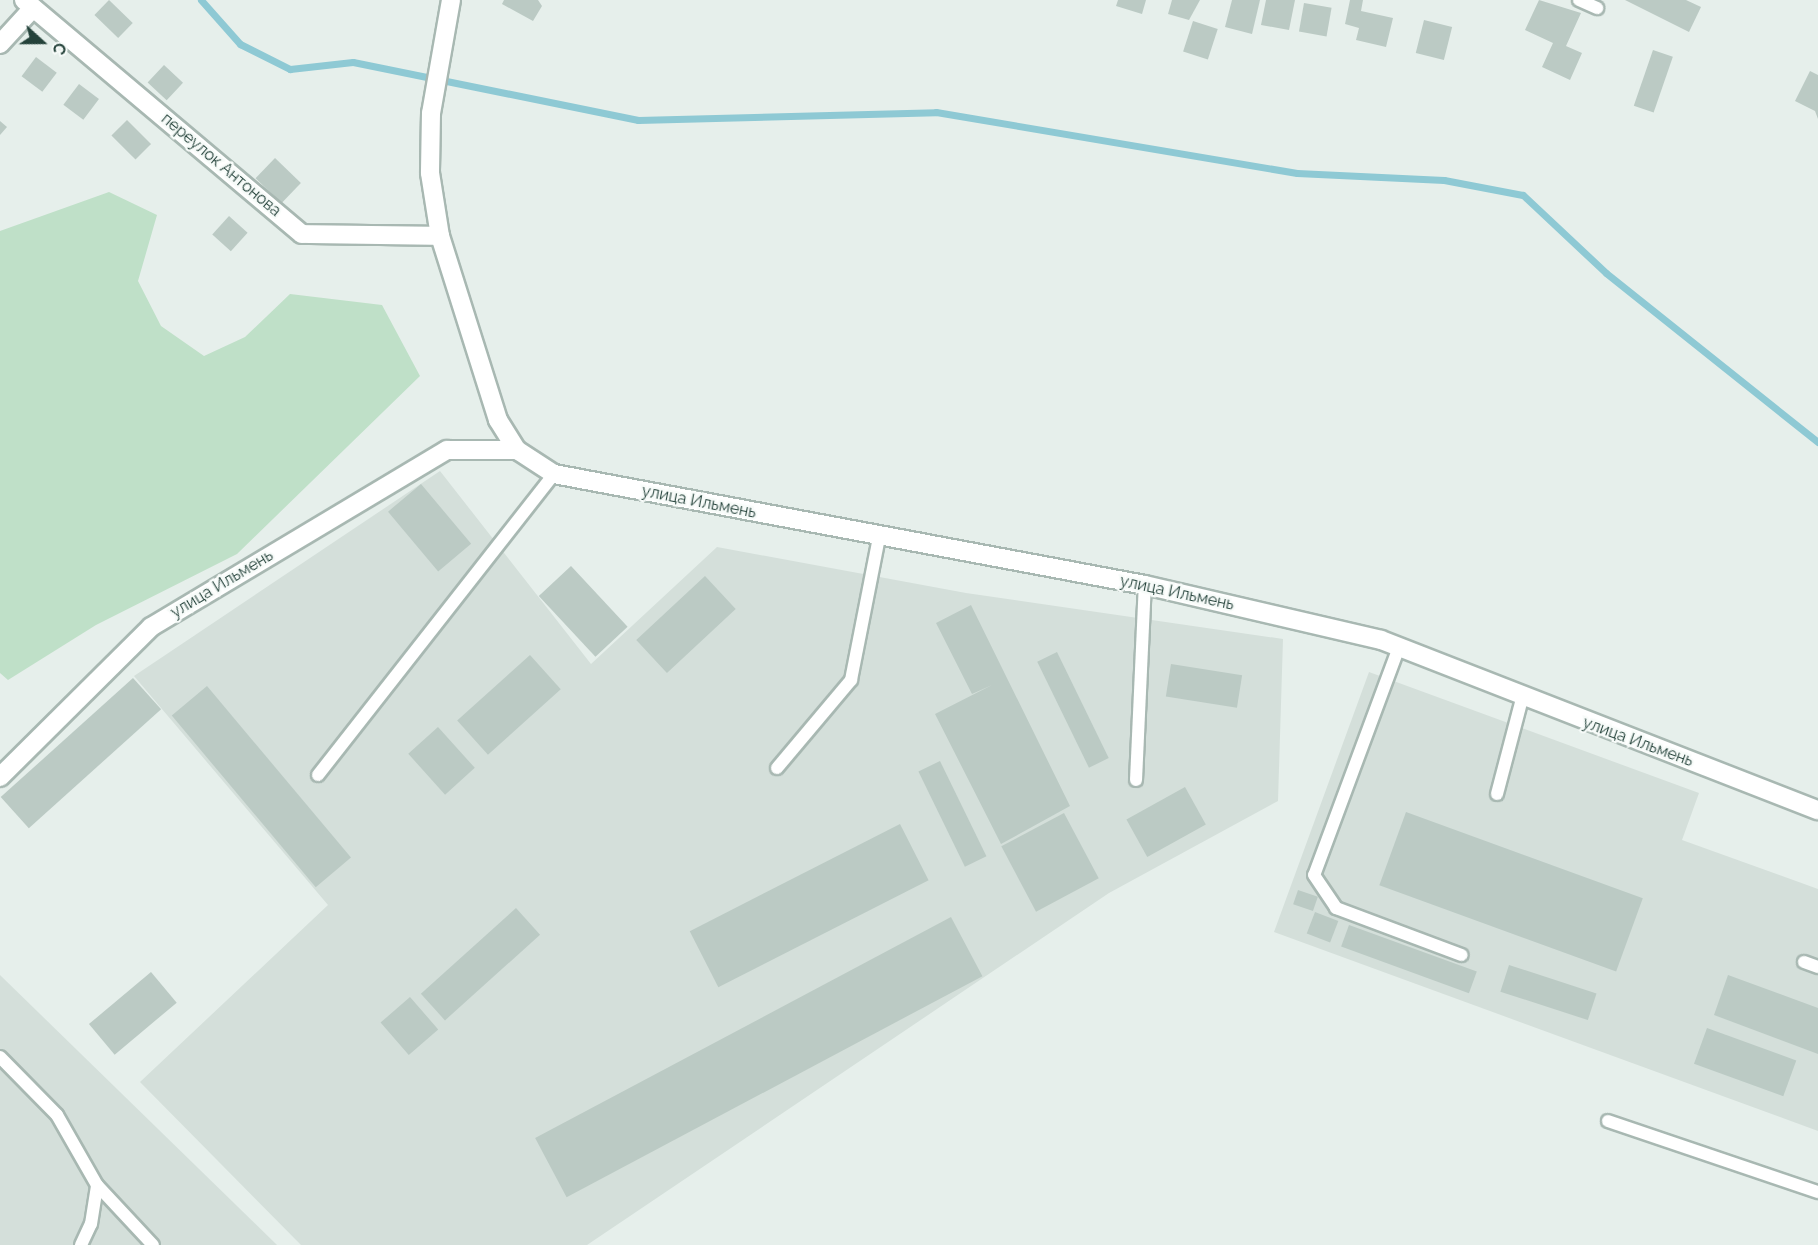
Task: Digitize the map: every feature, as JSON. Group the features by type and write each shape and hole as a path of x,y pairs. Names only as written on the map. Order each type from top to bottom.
{"street":[{"name":"улица Ильмень","path":"451,0 440,48 431,113 430,173 440,236 498,420 517,450 554,474 879,537 1145,585 1399,647 1522,699 1818,810"},
{"name":"переулок Антонова","path":"0,44 28,4 302,234 440,236"},
{"name":"улица Ильмень","path":"0,777 151,627 447,450 517,450"}],"lane":[{"path":"1579,0 1597,8"},
{"path":"318,775 554,474"},
{"path":"777,768 850,680 879,537"},
{"path":"1136,780 1145,585"},
{"path":"1399,647 1314,875 1336,908 1462,955"},
{"path":"1497,794 1522,699"},
{"path":"1804,962 1818,967"},
{"path":"0,1058 57,1115 97,1185 153,1245"},
{"path":"1608,1121 1818,1192"},
{"path":"81,1245 91,1224 97,1185"}],"shaded area":[{"path":"440,471 591,664 717,547 966,593 1283,639 1278,801 1109,893 587,1245 301,1245 140,1082 328,905 134,676"},
{"path":"1369,672 1699,793 1682,840 1818,889 1818,1131 1274,932"},
{"path":"0,975 277,1245 0,1245"}],"green space":[{"path":"109,192 157,215 138,281 161,326 204,356 245,337 290,294 382,305 420,376 237,554 96,625 8,680 0,673 0,231"}],"building":[{"path":"109,0 133,23 118,38 94,15"},
{"path":"504,0 538,0 542,6 533,21 502,4"},
{"path":"1118,0 1146,0 1142,14 1116,6"},
{"path":"1172,0 1200,0 1189,20 1168,14"},
{"path":"1232,0 1260,0 1252,34 1225,27"},
{"path":"1266,0 1295,0 1289,30 1261,25"},
{"path":"1350,0 1363,0 1361,11 1393,18 1386,47 1356,40 1359,28 1345,24"},
{"path":"1539,0 1581,13 1566,46 1582,53 1570,80 1542,67 1553,43 1525,30"},
{"path":"1625,0 1686,0 1701,7 1689,32"},
{"path":"1304,3 1332,8 1327,36 1299,32"},
{"path":"1424,20 1452,27 1444,60 1416,53"},
{"path":"1193,21 1218,29 1208,59 1183,51"},
{"path":"1653,50 1673,57 1654,113 1634,106"},
{"path":"36,57 57,73 42,92 22,76"},
{"path":"164,65 183,83 167,100 148,83"},
{"path":"1810,71 1818,75 1818,119 1815,111 1795,101"},
{"path":"79,84 99,99 83,120 63,105"},
{"path":"127,120 151,144 135,160 111,136"},
{"path":"0,121 7,127 0,135"},
{"path":"275,158 301,183 281,203 256,178"},
{"path":"229,216 248,233 231,251 212,235"},
{"path":"421,484 471,544 438,571 388,512"},
{"path":"571,566 628,627 595,657 539,596"},
{"path":"705,576 736,609 667,673 636,640"},
{"path":"971,605 1070,806 1001,844 935,714 992,685 972,694 936,623"},
{"path":"1057,652 1109,758 1089,768 1037,662"},
{"path":"530,655 561,689 488,755 457,721"},
{"path":"1171,664 1242,675 1237,708 1166,697"},
{"path":"133,678 161,709 29,828 1,797"},
{"path":"207,686 351,858 316,887 172,716"},
{"path":"438,727 475,768 445,795 408,754"},
{"path":"940,761 986,856 965,867 918,772"},
{"path":"1185,787 1206,825 1147,857 1126,819"},
{"path":"1406,812 1643,898 1616,971 1379,885"},
{"path":"1064,813 1099,878 1036,912 1001,846"},
{"path":"900,824 929,880 718,987 690,931"},
{"path":"1298,890 1318,897 1313,911 1293,904"},
{"path":"516,908 540,935 445,1020 421,994"},
{"path":"1315,912 1338,921 1330,942 1307,933"},
{"path":"951,917 982,976 567,1197 535,1138"},
{"path":"1349,925 1477,972 1469,993 1341,947"},
{"path":"1509,965 1596,993 1588,1020 1500,992"},
{"path":"151,972 177,1003 115,1055 89,1024"},
{"path":"1728,975 1818,1008 1818,1054 1714,1015"},
{"path":"410,997 438,1029 409,1055 381,1023"},
{"path":"1707,1028 1796,1060 1783,1096 1694,1064"}],"waterway":[{"path":"201,0 240,44 290,69 353,62 638,120 936,112 1297,173 1444,180 1523,195 1606,273 1818,442"}]}
